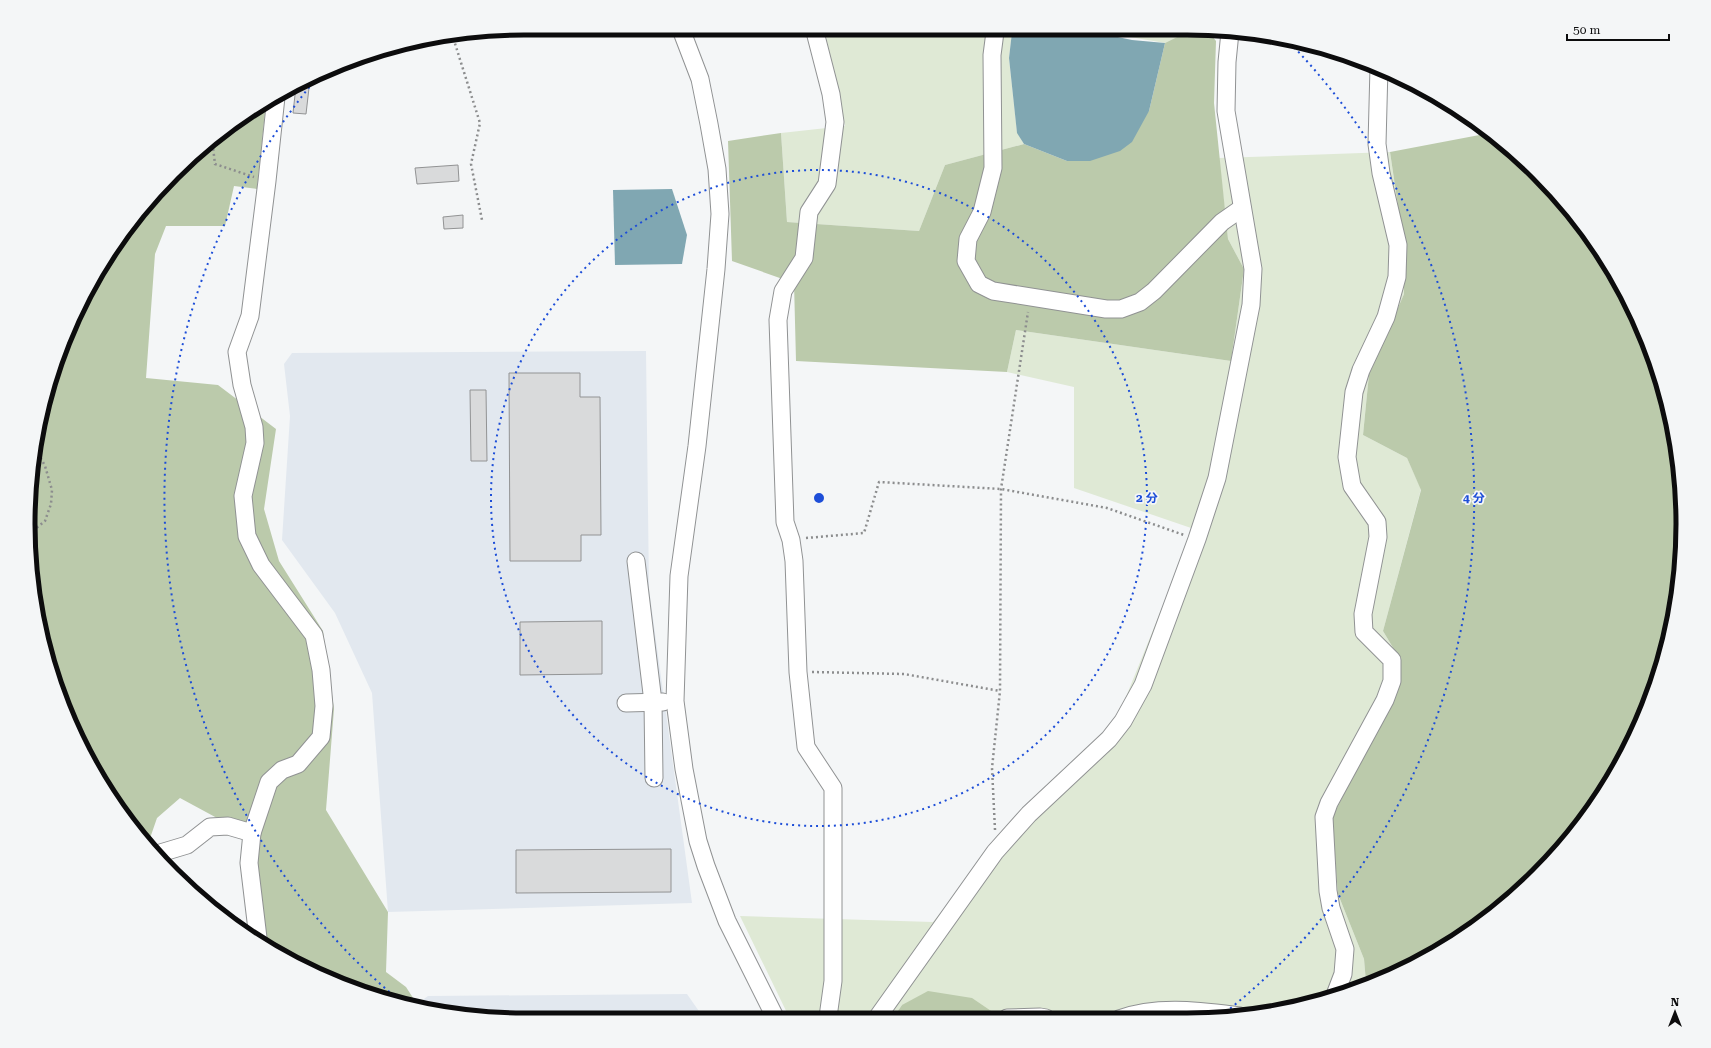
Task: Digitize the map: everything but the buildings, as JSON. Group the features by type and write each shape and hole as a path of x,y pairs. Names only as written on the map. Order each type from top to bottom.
{"street":[{"path":"683,35 700,79 710,124 717,169 720,214 716,269 697,446 680,576 676,701 684,769 702,853 727,921 773,1013"},
{"path":"815,35 836,122 827,184 809,212 804,258 783,291 778,320 785,522 791,540 794,561 798,672 806,747 833,788 833,981 829,1013"},
{"path":"995,35 992,55 993,168 982,212 968,239 966,261 979,284 993,291 1106,309 1121,309 1140,302 1154,291 1222,222 1242,208"},
{"path":"881,1013 996,852 1029,814 1109,739 1123,721 1143,685 1197,539 1217,478 1251,305 1253,269 1226,111 1227,62 1230,37"},
{"path":"1337,989 1343,974 1345,949 1331,908 1328,891 1324,817 1329,803 1385,700 1392,681 1392,660 1364,632 1363,614 1378,537 1377,522 1352,486 1347,457 1354,392 1361,370 1386,317 1397,277 1398,245 1381,173 1377,144 1379,74"},
{"path":"258,934 249,863 252,833 269,782 282,770 298,764 321,737 324,706 321,670 314,636 261,565 247,536 243,496 255,443 254,427 242,385 237,352 250,316 275,103"},
{"path":"636,561 653,702 654,778"},
{"path":"626,703 676,701"},
{"path":"162,853 187,845 210,827 228,826 252,833"},
{"path":"1141,1013 1154,1010 1188,1010 1208,1012"}],"path":[{"path":"454,40 480,122 471,164 482,220"},
{"path":"213,147 215,164 267,181"},
{"path":"996,852 992,768 1000,691 1001,489 1028,308 1022,295"},
{"path":"35,529 45,521 51,504 52,490 45,466 40,456"},
{"path":"791,540 864,533 879,482 1001,489 1107,508 1197,539"},
{"path":"798,672 904,674 1000,691"}],"shaded area":[{"path":"646,351 649,589 692,903 388,912 372,693 335,613 282,540 290,416 284,364 292,353"},
{"path":"687,994 700,1013 492,1012 460,1009 420,1002 428,996"}],"green space":[{"path":"826,35 1012,35 1009,58 1017,132 1024,144 945,165 919,231 787,222 781,133 845,126"},
{"path":"1118,35 1181,35 1165,43"},
{"path":"1181,35 1212,36 1216,41 1214,103 1228,239 1244,269 1231,361 1016,330 1007,372 796,361 794,283 732,261 728,141 781,133 787,222 919,231 945,165 1024,144 1067,161 1149,111 1165,43"},
{"path":"265,109 257,189 234,186 225,226 166,226 155,254 146,378 218,385 276,429 264,509 279,561 323,631 334,709 326,810 388,912 386,972 406,987 415,1000 367,987 337,976 308,963 263,937 254,838 180,798 157,818 150,839 117,796 85,740 61,681 44,619 39,588 35,524 39,460 44,429 52,397 72,337 85,308 117,252 136,226 178,178 226,136"},
{"path":"1483,134 1533,178 1575,226 1594,252 1626,308 1650,367 1667,429 1672,460 1676,524 1672,588 1667,619 1650,681 1626,740 1594,796 1575,822 1533,870 1485,912 1459,931 1432,947 1403,963 1366,979 1364,959 1338,894 1332,818 1399,685 1398,656 1383,631 1421,490 1407,458 1363,435 1369,374 1404,294 1404,246 1390,152"},
{"path":"1390,152 1404,246 1404,294 1369,374 1363,435 1407,458 1421,489 1383,631 1398,656 1338,894 1364,959 1366,979 1314,996 1282,1004 1219,1012 978,1013 902,1005 896,1013 787,1013 740,916 933,922 1005,834 1117,719 1194,529 1074,488 1074,387 1007,372 1016,330 1231,361 1244,269 1228,239 1219,158"},
{"path":"928,991 972,998 994,1013 896,1013 902,1005"}],"water":[{"path":"1012,35 1108,35 1132,40 1165,43 1149,111 1132,142 1120,151 1090,161 1067,161 1024,144 1017,133 1009,58"},
{"path":"672,189 687,235 682,264 615,265 613,190"}]}
